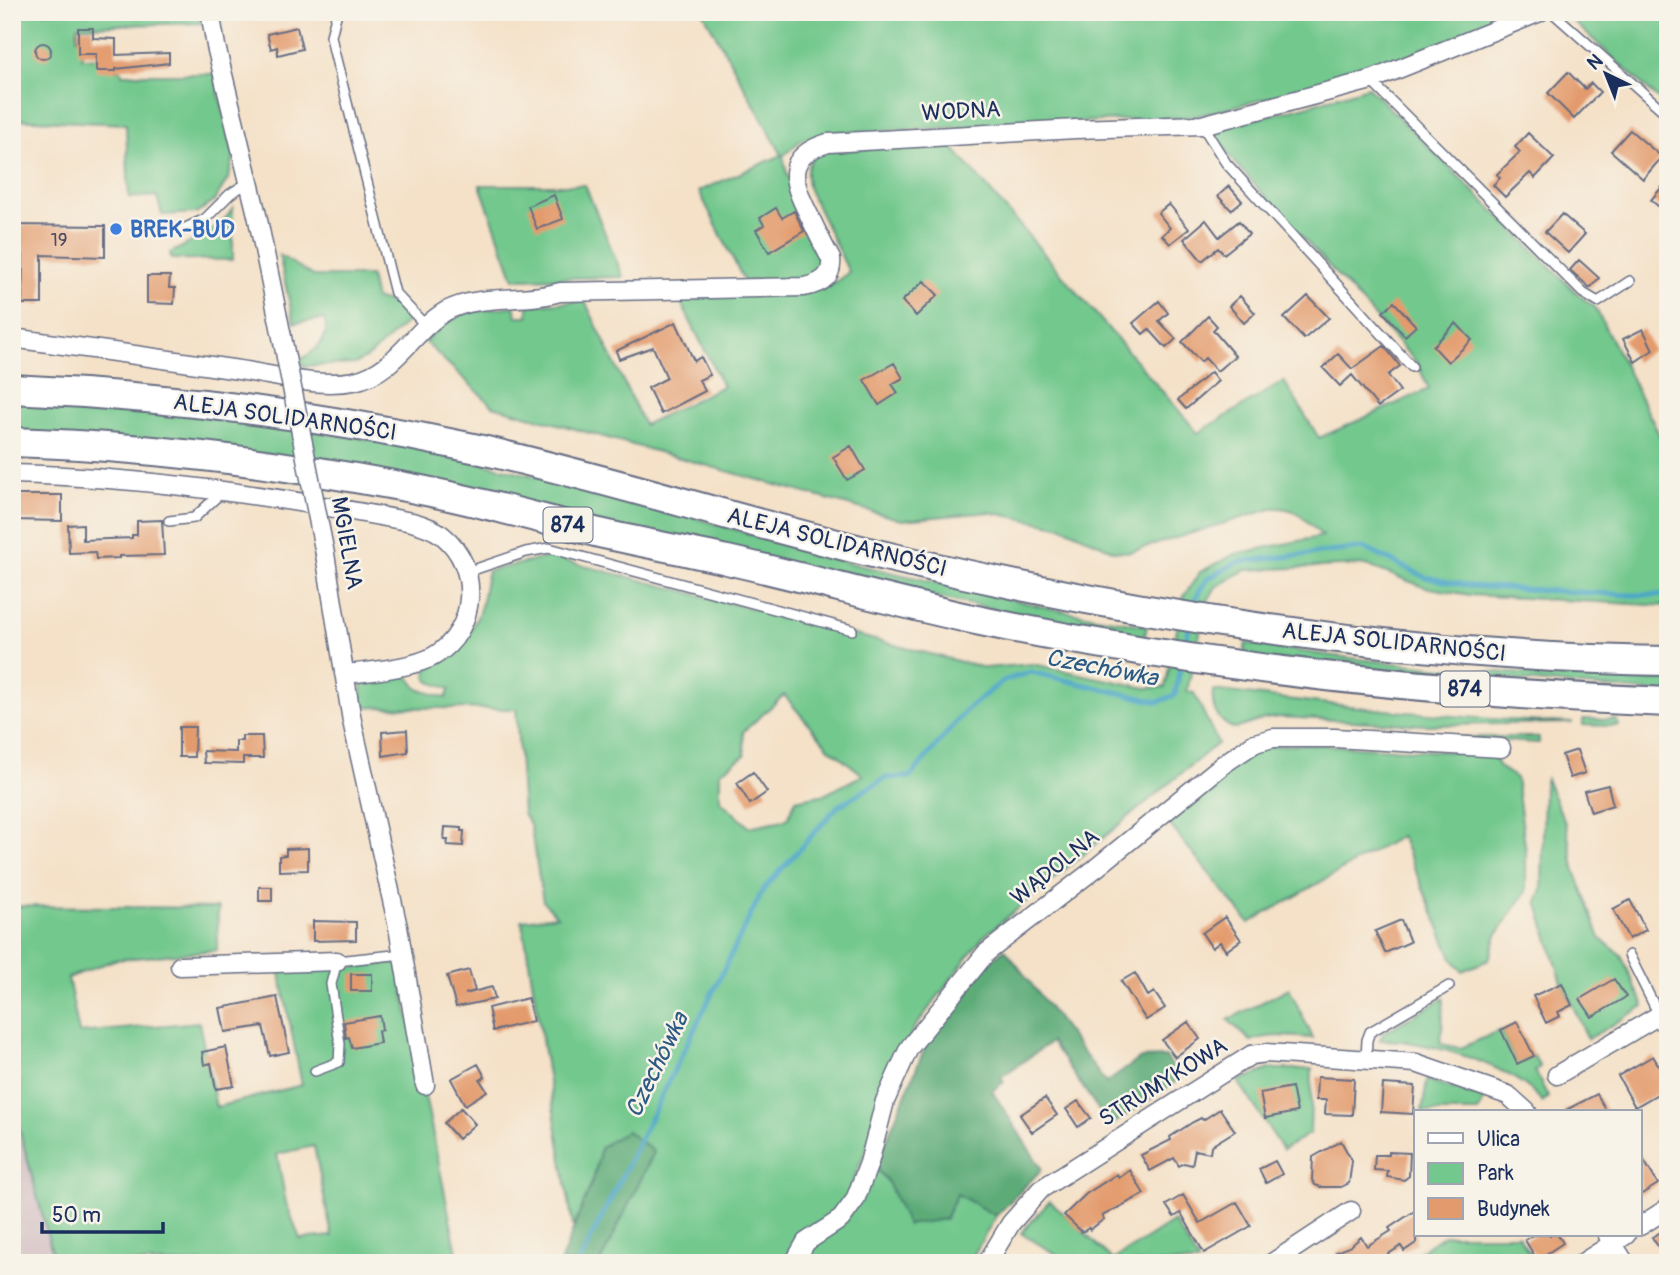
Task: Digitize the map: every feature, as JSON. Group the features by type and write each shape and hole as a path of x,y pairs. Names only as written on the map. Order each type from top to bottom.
{"main road":[{"name":"ALEJA SOLIDARNOŚCI","path":"12,390 150,397 275,412 390,431 539,464 898,559 1054,593 1268,629 1392,644 1520,655 1668,661"},
{"name":"ALEJA SOLIDARNOŚCI","path":"12,442 78,444 216,457 270,463 394,484 599,533 731,561 915,607 1118,647 1264,668 1430,687 1668,702"}],"street":[{"name":"MGIELNA","path":"210,12 281,332 325,554 344,674 403,954 425,1085"},
{"name":"WODNA","path":"427,327 447,310 474,302 530,299 560,292 814,285 828,276 832,268 831,259 795,188 794,174 799,160 810,149 828,143 1202,125 1371,80 1540,12"},
{"path":"12,338 341,383 371,376 383,369 427,327"},
{"path":"12,474 102,478 222,492 346,510 428,527 451,544 467,572 470,589 465,620 450,643 435,655 419,662 344,674"},
{"name":"WĄDOLNA","path":"794,1263 806,1242 841,1219 855,1200 869,1163 884,1101 909,1048 986,953 1096,868 1225,762 1255,743 1273,738 1348,739 1501,748"},
{"path":"180,966 337,961"},
{"path":"1557,1075 1663,1013"},
{"name":"STRUMYKOWA","path":"987,1263 1011,1223 1041,1189 1251,1055 1266,1053 1416,1063 1508,1095 1525,1110"},
{"path":"1642,1225 1668,1208"},
{"path":"1272,1263 1351,1211"},
{"path":"1582,1263 1615,1238 1625,1263"}],"lane":[{"path":"337,12 331,36 334,51 395,293 427,327"},
{"path":"1552,12 1668,115"},
{"path":"1371,80 1583,293 1598,302 1630,281"},
{"path":"1202,125 1226,163 1412,367"},
{"path":"153,224 181,230 193,225 205,219 230,194 249,182"},
{"path":"169,521 194,518 222,492"},
{"path":"467,572 526,552 549,548 852,630"},
{"path":"315,1071 339,1062 340,1044 331,984 337,961 403,954"},
{"path":"1629,955 1663,1013"},
{"path":"1366,1059 1370,1032 1449,986"}],"shaded area":[{"path":"12,1101 55,1263 12,1263"}],"green space":[{"path":"12,12 206,12 208,23 77,26 77,38 82,39 82,58 100,58 100,70 121,70 122,74 215,74 234,157 229,177 214,201 197,213 162,215 157,196 129,198 126,124 12,119"},
{"path":"703,12 1520,12 1368,73 1192,117 827,133 800,141 783,156 787,174 827,254 821,275 815,280 744,281 699,191 782,155"},
{"path":"1563,12 1668,12 1668,108"},
{"path":"1368,87 1580,296 1595,307 1660,436 1668,433 1668,606 1470,595 1424,587 1366,565 1245,570 1216,587 1207,602 1187,691 1194,693 1218,743 982,938 912,1031 845,1203 799,1239 784,1263 600,1263 654,1152 601,1147 594,1177 574,1232 522,920 557,916 543,901 530,824 523,814 516,709 360,707 363,680 406,673 418,689 446,698 450,689 430,682 426,677 427,669 453,652 472,629 488,571 550,557 985,668 1033,664 1146,688 1165,687 1184,596 1200,572 1235,554 1323,536 1302,516 1283,508 1274,508 1130,552 1114,551 1063,527 989,512 902,520 493,406 425,342 444,322 464,313 514,306 517,316 528,316 528,305 585,301 644,425 723,386 679,299 817,289 837,281 849,272 809,190 807,170 816,152 949,143 1198,433 1284,381 1319,438 1429,389 1417,363 1236,164 1215,135 1219,128","holes":["784,695 828,747 863,775 826,794 796,800 787,819 749,827 720,800 720,772 745,755 743,732"]},
{"path":"480,185 585,185 623,277 514,279"},
{"path":"233,208 233,260 172,259 170,253 213,229"},
{"path":"279,255 314,276 370,276 375,299 396,303 412,317 371,355 355,364 303,366 300,360 321,343 326,326 324,319 294,323"},
{"path":"12,396 92,400 415,446 669,510 845,562 1058,610 1147,626 1144,640 905,591 12,430"},
{"path":"1246,643 1350,658 1456,669 1668,680 1668,693 1243,658"},
{"path":"1213,690 1438,715 1573,723 1425,725 1280,717 1264,719 1235,729 1216,714"},
{"path":"1583,719 1617,720 1618,726 1583,725"},
{"path":"1433,737 1539,737 1539,743"},
{"path":"1304,744 1492,754 1499,767 1516,778 1526,852 1526,892 1497,935 1489,960 1462,971 1451,956 1401,836 1249,923 1165,819 1225,771 1263,747"},
{"path":"1546,779 1566,825 1574,868 1600,938 1621,955 1644,1006 1588,1039 1562,983 1537,901 1542,890"},
{"path":"12,906 218,908 217,950 114,960 68,978 79,1033 199,1022 216,1107 302,1085 279,968 355,967 398,963 459,1263 55,1263 12,1101","holes":["314,1146 332,1236 300,1239 286,1203 277,1154"]},
{"path":"1005,949 1106,1083 1141,1058 1166,1057 1181,1078 1110,1126 1051,1042 1001,1077 1004,1082 992,1091 1042,1169 996,1216 957,1194 945,1219 907,1225 888,1182 875,1167 932,1031 991,960"},
{"path":"1289,988 1313,1038 1274,1036 1251,1041 1228,1020"},
{"path":"1444,998 1441,1044 1461,1048 1501,1030 1517,1063 1534,1056 1540,1067 1535,1071 1548,1097 1542,1102 1513,1077 1468,1057 1419,1044 1380,1040 1383,1033"},
{"path":"1270,1069 1312,1069 1310,1133 1283,1150 1238,1081"},
{"path":"1427,1080 1485,1099 1479,1110 1422,1110"},
{"path":"627,1131 654,1152 600,1263 560,1263 594,1177 601,1147"},
{"path":"875,1167 888,1182 908,1225 957,1194 996,1216 969,1263 805,1263 807,1256"},
{"path":"1050,1201 1113,1260 1174,1221 1199,1263 1070,1263 1021,1233"},
{"path":"1443,1236 1519,1236 1535,1263 1403,1263"}],"building":[{"path":"297,27 302,49 278,55 277,47 271,49 267,34"},
{"path":"78,28 93,28 93,38 116,39 116,55 169,53 169,63 116,71 96,71 96,54 78,54"},
{"path":"43,43 51,51 43,59 35,51"},
{"path":"1568,72 1585,89 1591,83 1600,92 1574,119 1548,93"},
{"path":"1630,130 1662,157 1643,179 1611,151"},
{"path":"1528,133 1554,158 1535,178 1530,173 1505,197 1493,185 1500,178 1497,174 1520,152 1515,147"},
{"path":"1668,180 1668,215 1651,200"},
{"path":"1229,186 1242,201 1231,210 1218,196"},
{"path":"554,195 563,219 537,229 528,206"},
{"path":"1169,204 1189,229 1170,244 1162,235 1170,228 1158,213"},
{"path":"776,208 782,218 794,211 804,231 769,252 756,230 764,225 760,218"},
{"path":"1562,214 1585,234 1568,253 1545,232"},
{"path":"1206,220 1219,237 1239,221 1249,234 1224,254 1218,248 1202,261 1184,239"},
{"path":"12,225 105,226 105,257 42,255 42,304 22,304 23,255 12,254"},
{"path":"1579,260 1599,278 1590,288 1570,270"},
{"path":"147,276 170,276 169,288 175,288 174,304 147,303"},
{"path":"924,281 938,295 916,316 902,301"},
{"path":"1240,296 1255,313 1244,323 1229,306"},
{"path":"1308,296 1329,318 1304,339 1284,318"},
{"path":"1159,301 1168,313 1159,321 1176,339 1166,348 1149,329 1143,334 1133,323"},
{"path":"1394,302 1416,326 1405,336 1383,312"},
{"path":"1208,316 1217,326 1213,330 1235,356 1217,371 1205,358 1201,362 1182,342"},
{"path":"676,322 694,361 701,357 710,375 699,380 705,391 661,414 648,388 667,378 653,347 619,359 616,351"},
{"path":"1456,323 1472,340 1448,362 1433,346"},
{"path":"1643,329 1653,350 1635,362 1623,339"},
{"path":"1384,346 1400,366 1388,375 1400,391 1378,407 1352,375 1340,386 1323,368 1338,354 1352,369"},
{"path":"894,363 903,378 892,384 898,393 879,405 864,380"},
{"path":"1211,372 1218,381 1186,409 1178,400"},
{"path":"851,446 865,470 847,480 833,457"},
{"path":"12,495 62,495 62,521 12,520"},
{"path":"162,520 164,555 96,559 95,552 69,553 68,525 83,524 83,540 132,538 132,535 137,535 137,521"},
{"path":"179,727 195,727 194,757 179,757"},
{"path":"407,730 408,752 383,756 382,732"},
{"path":"242,736 262,736 263,758 243,758 243,764 204,763 203,751 236,752 236,741 242,741"},
{"path":"1577,750 1585,773 1570,778 1562,755"},
{"path":"753,772 767,792 750,804 737,783"},
{"path":"1608,785 1613,805 1591,812 1584,791"},
{"path":"445,827 461,828 461,831 464,831 463,846 447,845 448,840 444,840"},
{"path":"308,848 308,870 279,871 279,856 286,855 286,849"},
{"path":"259,887 272,887 272,901 259,901"},
{"path":"1630,900 1646,930 1629,939 1613,909"},
{"path":"1225,917 1241,940 1226,951 1220,942 1212,948 1202,933"},
{"path":"1401,920 1410,942 1385,953 1375,931"},
{"path":"313,921 356,922 356,940 313,941"},
{"path":"469,970 475,991 465,994 492,987 495,999 456,1007 447,976"},
{"path":"1135,973 1148,996 1154,992 1165,1008 1146,1020 1121,981"},
{"path":"351,974 372,974 372,991 351,991"},
{"path":"1614,979 1626,997 1592,1017 1580,999"},
{"path":"1562,983 1572,1005 1558,1012 1560,1016 1546,1023 1533,996"},
{"path":"277,997 289,1052 270,1056 263,1026 225,1032 220,1008"},
{"path":"528,998 533,1021 493,1031 488,1008"},
{"path":"380,1016 380,1043 352,1048 349,1037 346,1038 344,1022"},
{"path":"1188,1022 1200,1039 1175,1057 1162,1040"},
{"path":"1517,1022 1534,1056 1517,1064 1501,1030"},
{"path":"226,1047 234,1086 216,1089 211,1063 204,1065 202,1052"},
{"path":"1653,1056 1668,1081 1668,1088 1635,1107 1618,1076"},
{"path":"478,1064 485,1077 480,1080 487,1091 465,1105 451,1079"},
{"path":"1317,1077 1354,1079 1352,1115 1325,1114 1326,1100 1316,1100"},
{"path":"1383,1084 1415,1086 1413,1114 1381,1112"},
{"path":"1292,1087 1297,1112 1265,1118 1260,1093"},
{"path":"1597,1094 1606,1110 1566,1110"},
{"path":"1045,1098 1057,1115 1032,1132 1020,1115"},
{"path":"1078,1101 1091,1118 1078,1127 1066,1109"},
{"path":"461,1108 475,1124 458,1139 444,1123"},
{"path":"1220,1109 1235,1131 1211,1146 1210,1153 1195,1150 1192,1165 1184,1163 1179,1166 1174,1158 1150,1171 1141,1155 1171,1140 1170,1137 1193,1122 1201,1118 1203,1120"},
{"path":"1341,1141 1352,1161 1349,1183 1341,1187 1315,1185 1312,1180 1313,1157"},
{"path":"1389,1152 1410,1153 1409,1176 1404,1180 1387,1177 1388,1171 1374,1170 1375,1155 1389,1155"},
{"path":"1642,1157 1658,1184 1642,1194"},
{"path":"1275,1161 1282,1174 1266,1183 1259,1169"},
{"path":"1130,1170 1144,1194 1102,1216 1104,1219 1090,1230 1089,1228 1082,1232 1064,1215 1086,1194 1117,1174 1119,1178"},
{"path":"1183,1195 1200,1223 1237,1202 1251,1226 1204,1253 1181,1213 1174,1217 1166,1205"},
{"path":"1414,1211 1416,1243 1404,1251 1401,1246 1374,1263 1343,1263 1336,1252 1351,1246 1361,1237 1367,1246 1391,1231 1389,1228"},
{"path":"1668,1228 1668,1262 1652,1237"},
{"path":"1532,1236 1559,1236 1563,1243 1537,1260 1525,1240"}],"waterway":[{"name":"Czechówka","path":"1192,609 1207,579 1237,562 1364,548 1425,577 1470,586 1668,595"},
{"name":"Czechówka","path":"1185,647 1189,626"},
{"name":"Czechówka","path":"579,1263 763,890 838,806 886,778 910,777 967,709 1003,681 1031,672 1158,702 1175,695 1181,663"}],"place":[{"name":"BREK-BUD","path":"116,229"}]}
